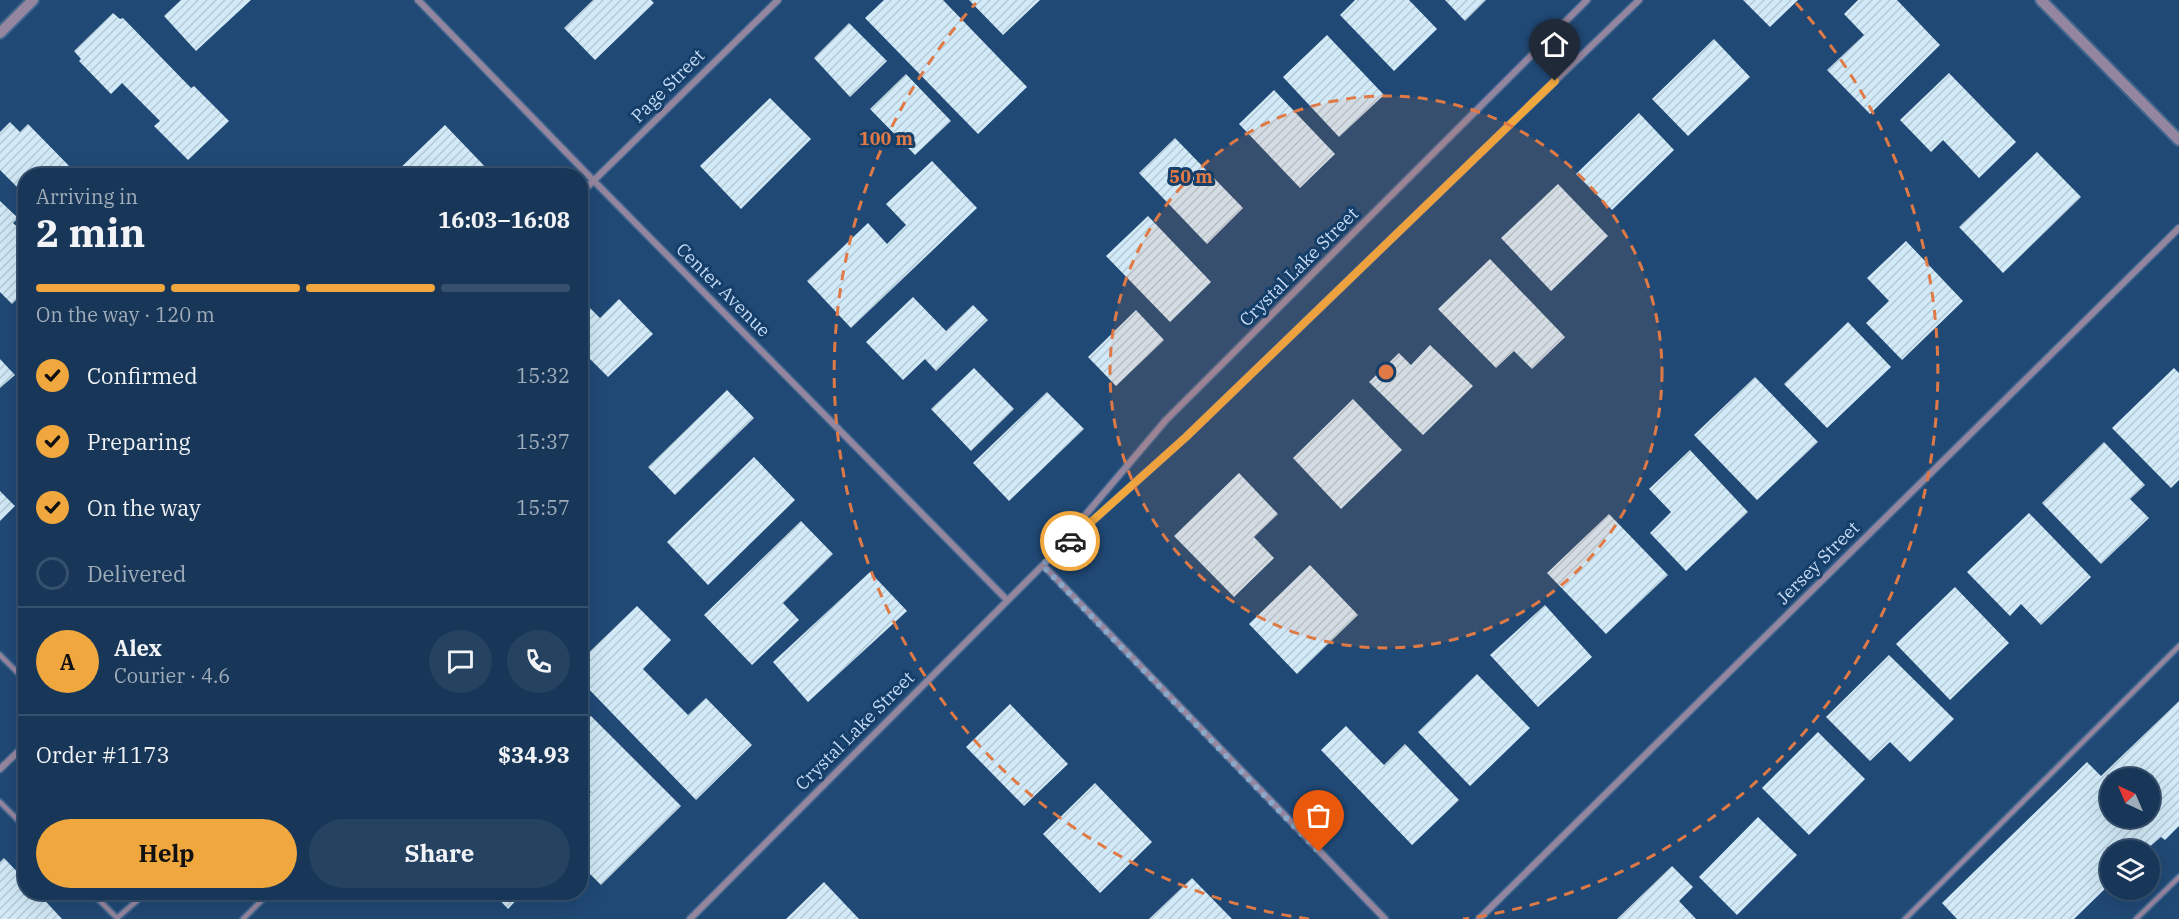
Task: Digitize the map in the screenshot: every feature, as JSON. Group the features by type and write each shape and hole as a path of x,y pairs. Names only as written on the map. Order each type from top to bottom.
{"street":[{"path":"0,33 33,0"},
{"name":"Center Avenue","path":"418,0 581,168"},
{"name":"Page Street","path":"588,187 778,0"},
{"name":"Crystal Lake Street","path":"1042,565 1166,420 1587,0"},
{"name":"Crystal Lake Street","path":"690,919 1042,565 1186,437 1639,0"},
{"path":"2041,0 2179,140"},
{"name":"Center Avenue","path":"588,175 1007,600"},
{"name":"Jersey Street","path":"1479,919 2179,228"},
{"path":"1042,565 1384,919"},
{"path":"0,769 18,752"}],"lane":[{"path":"1905,919 2179,646"},
{"path":"0,655 18,673"},
{"path":"0,802 18,820"},
{"path":"2136,919 2179,877"},
{"path":"99,900 117,918 138,900"},
{"path":"243,919 262,900"}],"building":[{"path":"181,0 251,0 196,51 164,16"},
{"path":"593,0 651,0 654,3 595,60 564,28"},
{"path":"884,0 943,0 1027,87 978,134 865,18"},
{"path":"969,0 1040,0 1003,35"},
{"path":"1355,0 1409,0 1437,29 1394,71 1340,15"},
{"path":"1445,0 1486,0 1465,21"},
{"path":"1743,0 1798,0 1770,27"},
{"path":"1858,0 1897,0 1940,45 1870,114 1827,70 1864,35 1844,14"},
{"path":"113,13 120,19 123,18 191,88 194,86 229,121 188,160 154,126 160,121 122,83 111,94 79,61 81,59 74,51"},
{"path":"849,23 887,61 850,97 814,58"},
{"path":"1327,35 1384,95 1339,137 1283,77"},
{"path":"1714,39 1750,77 1688,136 1652,99"},
{"path":"1949,73 2016,142 1979,178 1943,140 1931,152 1900,120"},
{"path":"906,74 951,121 915,155 870,109"},
{"path":"1274,90 1335,154 1300,188 1239,124"},
{"path":"770,98 811,139 741,209 700,166"},
{"path":"1639,113 1674,150 1612,210 1576,174"},
{"path":"10,122 20,132 28,124 71,168 18,168 18,188 0,170 0,132"},
{"path":"445,125 486,168 400,168"},
{"path":"1175,138 1243,208 1207,244 1139,173"},
{"path":"2037,152 2081,197 2003,273 1959,227"},
{"path":"932,161 977,208 851,328 807,281 868,223 887,244 906,225 886,204"},
{"path":"1558,184 1608,236 1551,291 1501,238"},
{"path":"0,201 18,218 13,223 18,228 18,298 12,304 0,292"},
{"path":"1148,216 1211,282 1170,322 1106,256"},
{"path":"1906,241 1963,301 1902,360 1866,323 1889,301 1867,278"},
{"path":"1490,259 1565,337 1532,369 1514,351 1496,368 1438,309"},
{"path":"913,297 946,331 973,305 988,320 936,371 925,359 903,380 866,342"},
{"path":"619,299 653,334 608,377 588,357 588,306 600,318"},
{"path":"1136,310 1164,340 1116,386 1088,357"},
{"path":"1848,322 1891,367 1827,428 1784,384"},
{"path":"1430,345 1473,386 1423,435 1369,382 1399,353 1411,365"},
{"path":"0,359 15,375 0,388"},
{"path":"974,368 1014,409 971,451 931,409"},
{"path":"2174,368 2179,373 2179,480 2171,488 2112,428"},
{"path":"1755,377 1818,442 1757,500 1694,435"},
{"path":"727,390 754,418 675,495 648,467"},
{"path":"1047,392 1084,429 1009,501 973,463"},
{"path":"1353,399 1402,450 1341,509 1293,458"},
{"path":"2104,442 2145,485 2130,499 2149,518 2101,564 2042,503"},
{"path":"1690,450 1748,512 1686,571 1650,533 1671,512 1649,489"},
{"path":"754,457 795,500 708,585 667,542"},
{"path":"1239,473 1278,514 1254,537 1274,558 1234,597 1174,536"},
{"path":"0,491 15,506 0,521"},
{"path":"2029,513 2091,577 2041,625 2021,604 2010,616 1967,572"},
{"path":"1609,514 1668,575 1606,634 1547,573"},
{"path":"801,521 833,554 783,603 799,620 752,665 704,615"},
{"path":"1310,565 1358,615 1297,674 1249,624"},
{"path":"870,572 907,611 808,702 773,662"},
{"path":"1955,587 2009,643 1950,700 1896,644"},
{"path":"1545,605 1592,657 1538,707 1490,655"},
{"path":"637,606 671,640 643,669 688,715 706,698 752,745 696,800 588,688 588,653"},
{"path":"1889,655 1954,719 1910,762 1890,742 1870,761 1826,717"},
{"path":"1477,674 1530,728 1470,786 1418,732"},
{"path":"2179,701 2179,826 2165,840 2161,837 2158,840 2100,840 2100,894 2074,919 1957,919 1942,903 2087,762 2100,775 2100,828 2160,828 2160,768 2109,768"},
{"path":"1010,704 1068,764 1024,806 966,747"},
{"path":"591,716 681,806 601,885 588,872 588,795 591,792 588,789 588,719"},
{"path":"1346,726 1384,765 1405,744 1459,800 1412,845 1321,750"},
{"path":"1818,732 1865,779 1809,835 1762,788"},
{"path":"1095,783 1152,842 1100,893 1043,834"},
{"path":"1758,817 1797,855 1737,915 1699,877"},
{"path":"4,858 18,873 18,900 44,900 62,919 0,919 0,862"},
{"path":"1672,866 1693,887 1679,901 1696,919 1617,919"},
{"path":"1192,878 1232,919 1149,919"},
{"path":"824,882 859,919 786,919"},
{"path":"500,900 516,900 508,909"}],"way so far":[{"path":"1070,541 1042,565 1319,852"}],"route":[{"path":"1070,541 1186,437 1555,81"}]}
